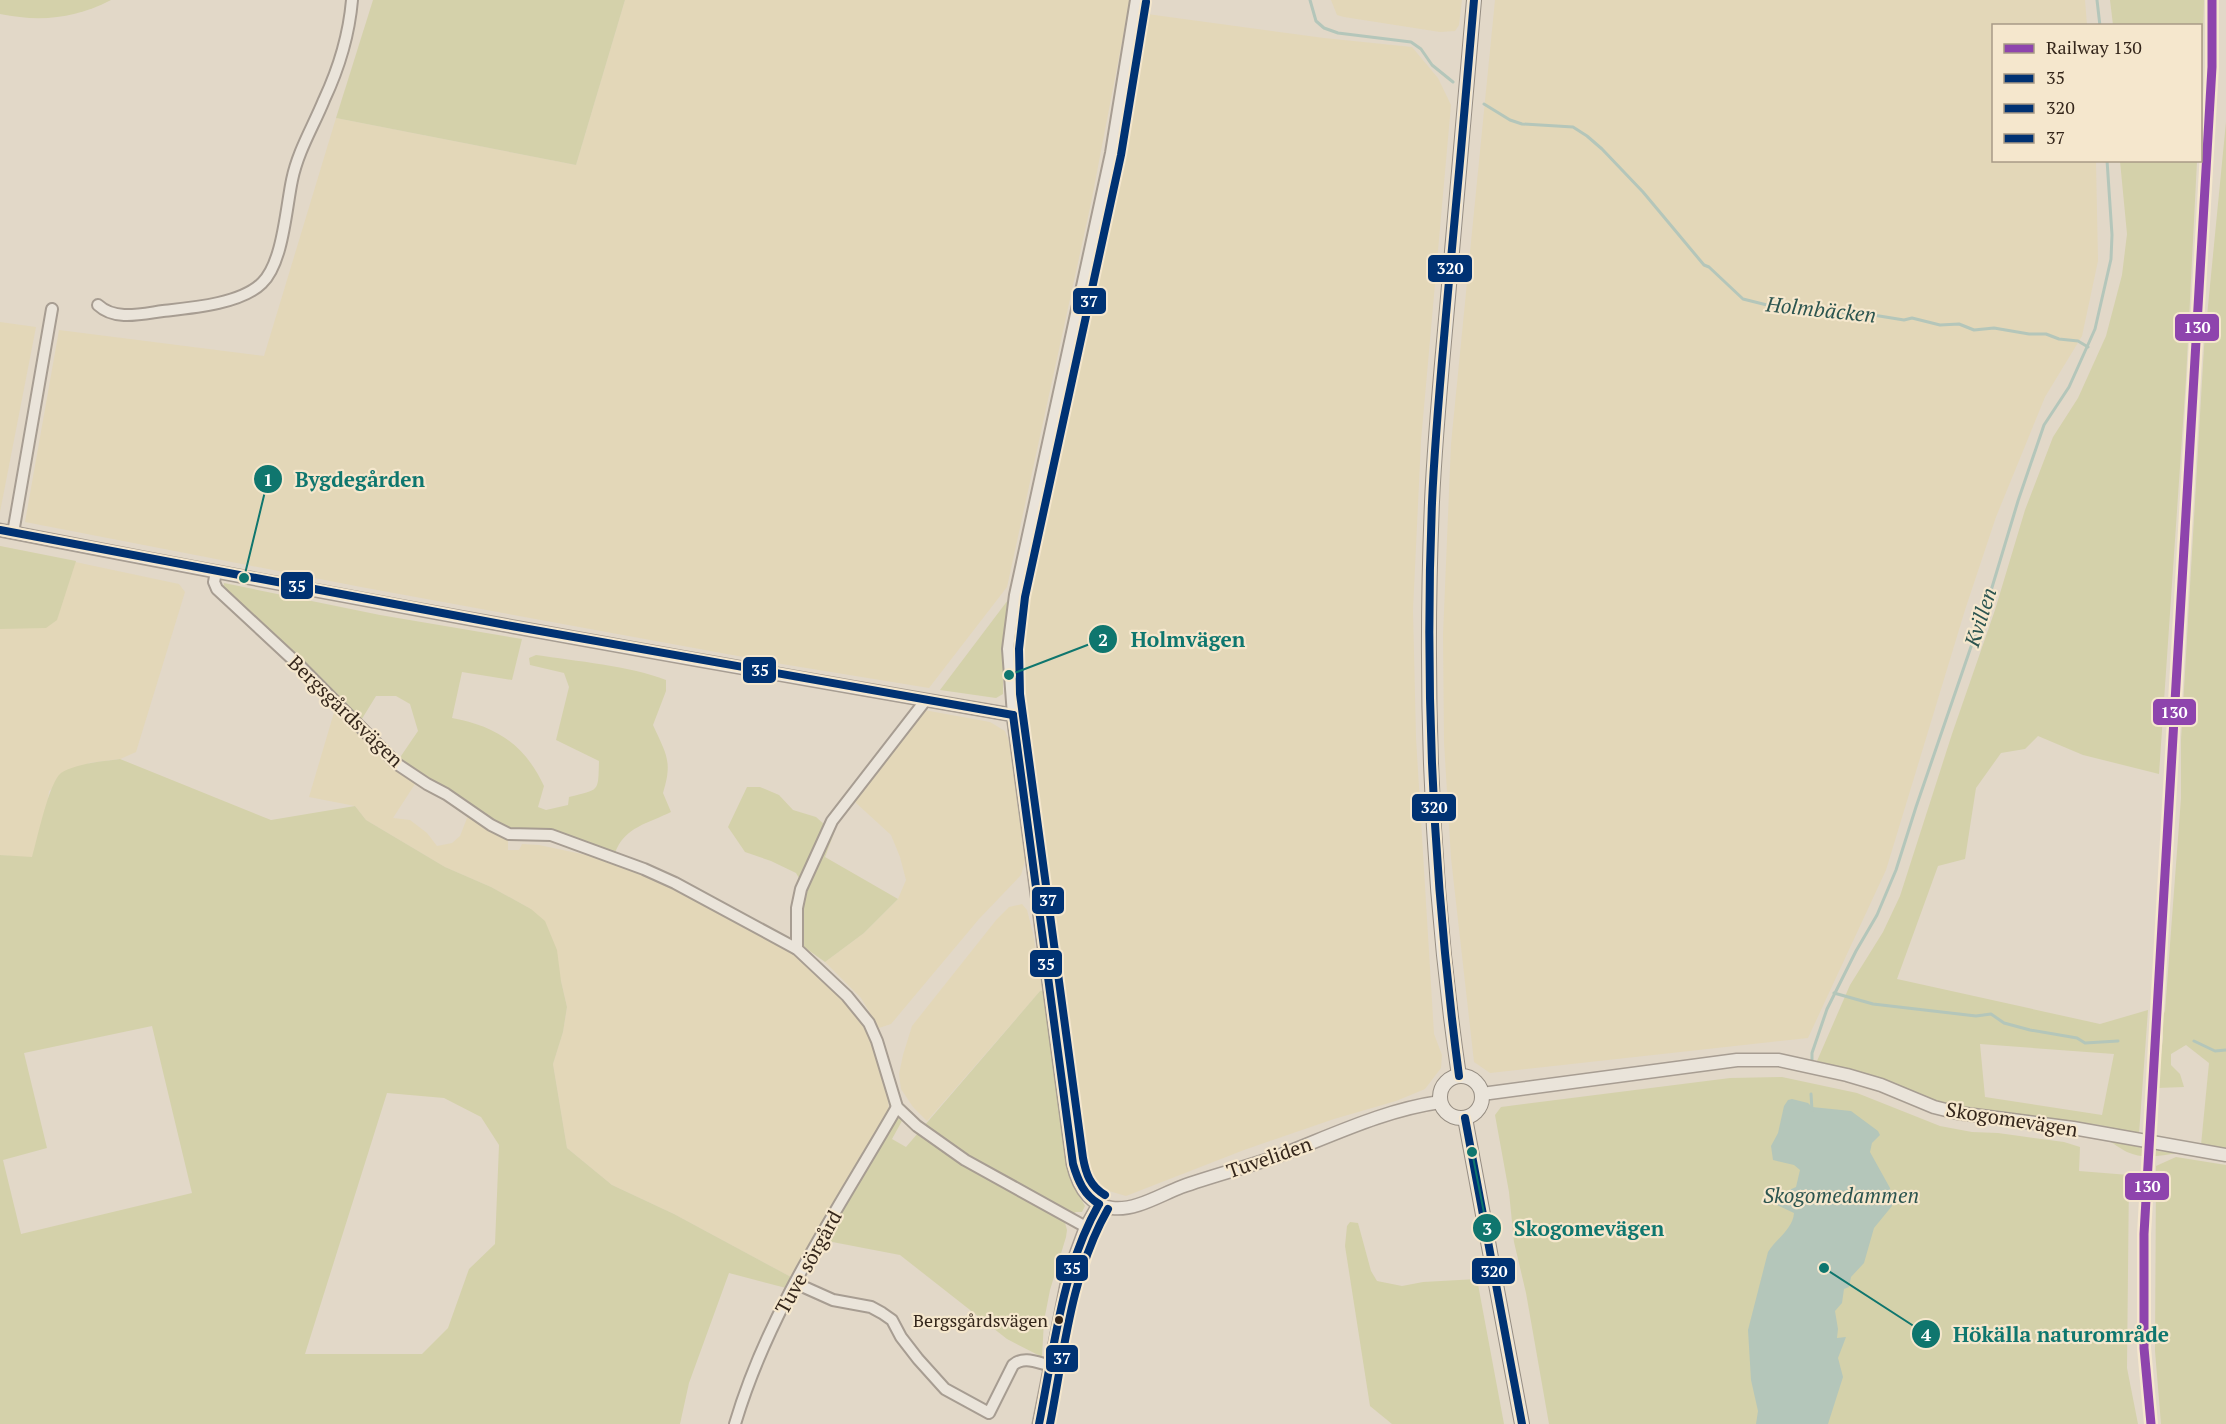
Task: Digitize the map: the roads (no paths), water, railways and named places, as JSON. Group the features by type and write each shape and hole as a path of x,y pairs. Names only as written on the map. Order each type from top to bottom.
{"main road":[{"path":"1459,1076 1446,989 1435,861 1429,741 1429,645 1436,446 1474,0"},
{"path":"1459,1076 1474,1080 1480,1086 1482,1094 1479,1110 1465,1118 1449,1115 1440,1102 1443,1084 1450,1078 1459,1076"},
{"path":"1465,1118 1522,1424"}],"street":[{"path":"98,305 112,315 166,311 242,296 257,288 265,280 276,256 297,160 342,55 352,0"},
{"path":"1039,1424 1069,1273 1086,1227 1099,1204 1089,1198 1082,1188 1073,1164 1013,715 1008,649 1015,595 1111,153 1136,0"},
{"path":"52,309 50,328 6,532 925,701 1013,715"},
{"name":"Bergsgårdsvägen","path":"216,572 214,582 217,589 312,678 384,752 397,764 427,784 509,834 551,835 644,869 675,883 797,949 848,996 869,1023 877,1041 897,1107"},
{"path":"797,949 797,908 801,889 832,821 925,701"},
{"name":"Skogomevägen","path":"1482,1094 1737,1060 1764,1059 1801,1064 1861,1078 1950,1112 2073,1128 2226,1155"},
{"name":"Tuveliden","path":"1099,1204 1113,1208 1128,1207 1182,1186 1277,1156 1377,1117 1440,1102"},
{"path":"897,1107 917,1126 965,1160 1086,1227"},
{"name":"Tuve sörgård","path":"735,1424 771,1331 795,1283 897,1107"},
{"path":"795,1283 833,1300 871,1307 882,1313 892,1320 901,1337 945,1389 989,1413 1012,1365 1016,1362 1024,1359 1052,1366"}],"water":[{"name":"Skogomedammen","path":"1788,1100 1808,1103 1812,1107 1851,1111 1878,1131 1880,1135 1872,1143 1870,1152 1890,1188 1892,1206 1874,1228 1864,1263 1851,1277 1849,1287 1844,1289 1842,1303 1835,1311 1837,1338 1846,1337 1838,1358 1843,1377 1828,1424 1756,1424 1758,1411 1751,1380 1748,1330 1768,1252 1793,1219 1794,1213 1777,1205 1774,1201 1778,1195 1796,1187 1800,1170 1794,1165 1773,1160 1771,1146 1778,1133 1784,1106"}],"waterway":[{"name":"Holmbäcken","path":"1310,0 1316,21 1324,28 1338,33 1411,42 1421,49 1432,65 1453,82"},
{"name":"Kvillen","path":"2097,0 2100,24"},
{"name":"Holmbäcken","path":"1484,104 1510,120 1522,124 1573,127 1587,136 1643,192 1704,265 1743,299 1779,308 1836,310 1860,318 1867,314 1904,320 1912,318 1940,325 1959,324 1974,330 1994,328 2029,334 2046,334 2059,339 2078,341 2088,347"},
{"name":"Kvillen","path":"1812,1064 1812,1053 1827,1009 1877,915 1896,870 1974,638 1981,624 2018,501 2044,425 2069,387 2095,329 2111,259 2112,235 2107,162"},
{"path":"1834,993 1873,1004 1976,1016 1991,1014 2004,1023 2077,1038 2085,1043 2118,1041"},
{"path":"2194,1041 2215,1051 2226,1050"},
{"path":"1811,1094 1812,1110"}],"rail line":[{"name":"130","path":"2151,1424 2144,1348 2144,1234 2212,67 2212,0"}],"place":[{"name":"Bygdegården","path":"244,578"},
{"name":"Holmvägen","path":"1009,675"},
{"name":"Skogomevägen","path":"1472,1152"},
{"name":"Hökälla naturområde","path":"1824,1268"},
{"name":"Bergsgårdsvägen","path":"1059,1320"}]}
